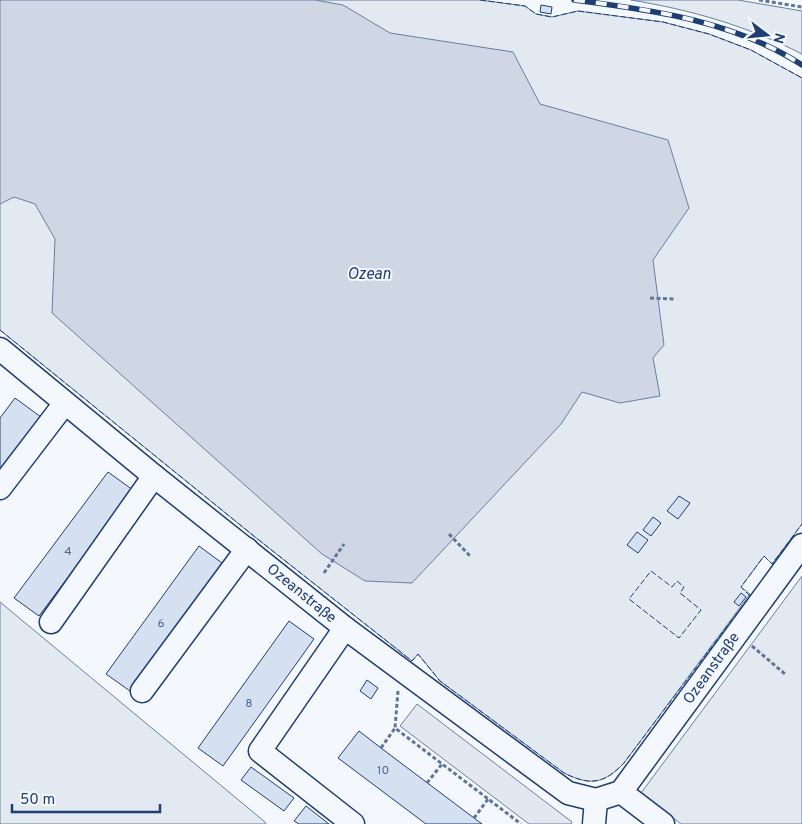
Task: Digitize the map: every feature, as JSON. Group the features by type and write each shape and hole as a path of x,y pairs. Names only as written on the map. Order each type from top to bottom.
{"street":[{"name":"Ozeanstraße","path":"0,349 154,476 345,628 568,793 596,800"},
{"path":"0,488 65,403"},
{"path":"51,622 154,476"},
{"name":"Ozeanstraße","path":"621,792 802,545"},
{"path":"142,691 247,549"},
{"path":"345,628 260,751 353,824"},
{"path":"594,824 596,800 621,792 663,824"}],"path":[{"path":"759,0 802,7"},
{"path":"650,298 676,299"},
{"path":"449,534 471,557"},
{"path":"324,573 344,544"},
{"path":"737,633 786,674"},
{"path":"381,748 396,728 398,684"},
{"path":"396,728 521,824"},
{"path":"427,783 442,764"},
{"path":"474,818 488,799"}],"shaded area":[{"path":"0,0 480,0 525,6 536,14 552,17 578,11 663,22 709,34 751,50 802,78 802,524 772,564 764,556 741,587 750,594 617,770 596,781 582,780 564,773 440,681 418,654 412,661 255,537 0,330"},
{"path":"631,0 738,0 802,11 802,54 761,35 719,20"},
{"path":"802,576 802,824 681,824 641,793"},
{"path":"0,602 265,822 266,824 0,824"},
{"path":"417,704 572,822 571,824 529,824 400,726"}],"water":[{"name":"Ozean","path":"0,0 315,0 343,5 390,33 513,52 540,104 668,140 689,208 653,260 664,345 653,358 660,396 620,403 582,392 561,424 412,583 365,581 322,554 52,313 55,239 35,204 14,197 0,204"}],"building":[{"path":"541,5 552,7 551,14 540,12"},
{"path":"15,398 41,417 0,471 0,418"},
{"path":"108,472 133,490 39,616 14,598"},
{"path":"679,496 690,503 678,519 667,511"},
{"path":"653,517 661,523 651,536 643,530"},
{"path":"637,532 648,540 638,553 627,545"},
{"path":"199,546 222,563 130,691 106,674"},
{"path":"741,593 746,597 739,606 734,602"},
{"path":"289,621 314,639 223,766 198,748"},
{"path":"367,680 378,688 371,699 360,691"},
{"path":"359,731 482,824 426,824 338,758"},
{"path":"251,767 294,798 284,811 241,780"},
{"path":"306,806 329,824 299,824 294,821"}],"railway":[{"path":"574,0 663,13 721,28 776,50 802,65"}],"fence":[{"path":"480,0 525,6 536,14 552,17 578,11 663,22 709,34 751,50 802,78"},
{"path":"0,330 255,537 412,661 418,654 440,681 564,773 582,780 596,781 603,779 624,763 750,596 741,587 764,556 772,564 802,524"},
{"path":"651,571 672,587 677,581 684,587 680,593 701,610 679,638 629,599 651,571"}]}
